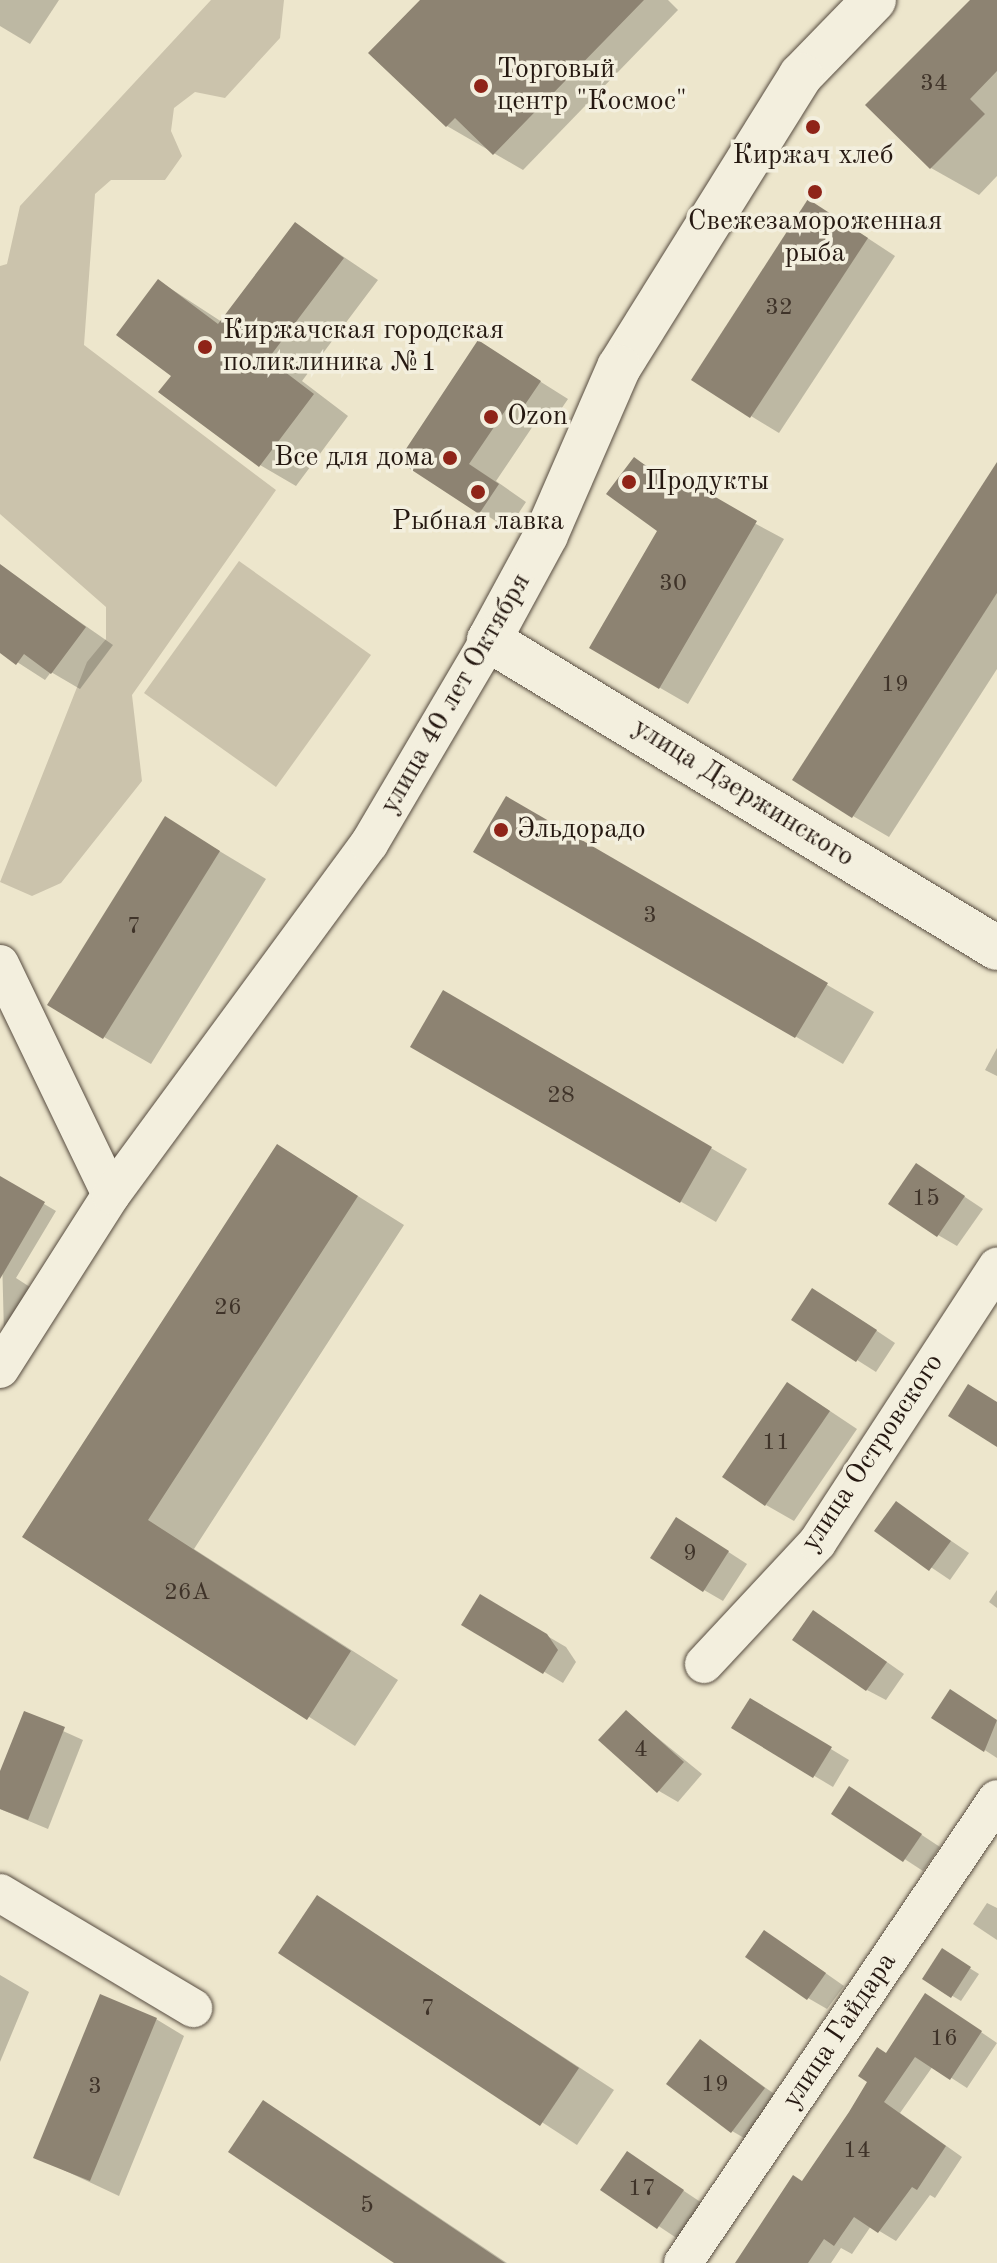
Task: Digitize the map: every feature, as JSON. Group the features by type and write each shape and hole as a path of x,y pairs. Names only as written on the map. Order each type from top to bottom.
{"street":[{"name":"улица 40 лет Октября","path":"0,1369 111,1195 369,844 489,640 546,535 619,367 801,75 874,0"},
{"name":"улица Дзержинского","path":"489,640 997,948"},
{"path":"0,964 111,1195"},
{"name":"улица Островского","path":"704,1664 817,1543 997,1267"},
{"name":"улица Гайдара","path":"683,2263 997,1799"},
{"path":"0,1893 193,2008"}],"shaded area":[{"path":"211,0 284,0 280,38 225,98 195,92 174,108 171,131 182,156 165,180 111,180 95,194 84,345 276,490 132,695 142,781 61,883 32,896 0,882 87,662 106,639 106,607 0,514 0,266 7,264 20,206"},
{"path":"239,561 371,655 276,787 144,693"}],"building":[{"name":"Торговый центр \"Космос\"","path":"420,0 644,0 493,155 455,118 446,127 368,53"},
{"path":"970,0 997,0 997,71 970,99 985,114 930,169 865,105"},
{"path":"808,199 868,238 750,418 691,380"},
{"name":"Киржачская городская поликлиника №1","path":"295,222 344,258 268,359 314,394 259,467 158,392 171,376 116,335 158,279 218,324"},
{"path":"478,340 541,381 524,406 513,399 469,464 499,484 479,514 398,461"},
{"path":"634,457 680,491 686,480 757,521 659,689 589,648 657,531 606,494"},
{"path":"997,462 997,593 852,818 792,780"},
{"path":"0,564 86,627 51,674 24,654 16,665 0,653"},
{"path":"506,796 828,983 795,1038 473,852"},
{"path":"165,816 220,851 103,1039 47,1005"},
{"path":"443,990 712,1147 680,1203 410,1047"},
{"path":"277,1144 358,1196 148,1520 351,1651 307,1720 22,1537"},
{"path":"916,1163 965,1196 937,1237 888,1204"},
{"path":"0,1176 45,1202 0,1279"},
{"path":"812,1288 877,1330 856,1362 791,1320"},
{"path":"787,1382 830,1411 765,1506 722,1477"},
{"path":"968,1384 997,1402 997,1447 948,1416"},
{"path":"896,1501 951,1541 929,1571 874,1531"},
{"path":"676,1517 729,1551 703,1592 650,1558"},
{"path":"480,1594 547,1634 558,1650 543,1674 461,1625"},
{"path":"813,1610 887,1662 866,1691 792,1640"},
{"path":"950,1689 997,1720 984,1752 931,1718"},
{"path":"750,1698 832,1747 813,1778 731,1728"},
{"path":"626,1710 684,1762 657,1793 598,1740"},
{"path":"24,1711 65,1727 28,1820 0,1809 0,1771"},
{"path":"849,1786 922,1834 903,1862 831,1814"},
{"path":"317,1895 579,2068 540,2126 278,1953"},
{"path":"764,1930 826,1973 807,2000 745,1957"},
{"path":"942,1948 971,1967 951,1998 922,1979"},
{"path":"925,1993 982,2031 950,2080 915,2057 884,2102 946,2146 917,2190 912,2187 878,2233 854,2217 834,2246 824,2239 808,2263 735,2263 793,2175 802,2181 849,2112 867,2082 858,2076 877,2047 886,2053"},
{"path":"100,1994 157,2018 90,2181 33,2158"},
{"path":"700,2039 765,2088 731,2133 666,2084"},
{"path":"263,2100 505,2263 394,2263 228,2152"},
{"path":"627,2151 684,2190 657,2229 600,2190"}],"place":[{"name":"Торговый центр \"Космос\"","path":"481,86"},
{"name":"Киржач хлеб","path":"813,127"},
{"name":"Свежезамороженная рыба","path":"815,192"},
{"name":"Киржачская городская поликлиника №1","path":"205,347"},
{"name":"Ozon","path":"491,417"},
{"name":"Все для дома","path":"450,458"},
{"name":"Продукты","path":"629,482"},
{"name":"Рыбная лавка","path":"478,492"},
{"name":"Эльдорадо","path":"501,830"}]}
